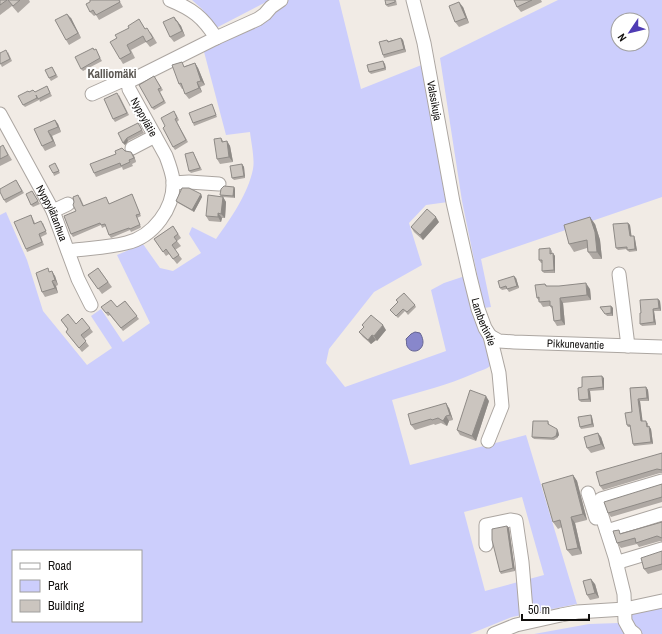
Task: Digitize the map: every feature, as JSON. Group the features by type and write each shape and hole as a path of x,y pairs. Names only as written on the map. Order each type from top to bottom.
{"street":[{"path":"170,0 204,20 216,38"},
{"path":"92,94 121,81 128,82 216,38 258,19 281,0"},
{"name":"Valssikuja","path":"413,0 424,43 453,202"},
{"name":"Nyppylätie","path":"68,251 101,251 126,244 143,237 160,221 172,196 173,183 170,165 129,89 128,82"},
{"name":"Nyppylätanhua","path":"2,122 52,211 78,280 91,305"},
{"path":"132,148 155,136"},
{"path":"173,183 189,182 220,184"},
{"name":"Lambertintie","path":"453,202 478,309 485,328 490,336 499,373 502,406 488,441"},
{"path":"52,211 68,204"},
{"path":"618,274 628,346"},
{"name":"Pikkunevantie","path":"490,336 498,341 662,347"},
{"path":"635,634 627,626 625,621 624,594 599,503 602,499 662,480"},
{"path":"588,493 599,529 617,565"},
{"path":"607,531 662,514"},
{"path":"486,545 486,525 510,520 516,521 522,562 527,622"},
{"path":"617,565 622,561 662,549"},
{"path":"494,634 527,622 577,612 625,609 662,601"}],"green space":[{"path":"192,0 270,0 216,28 202,9"},
{"path":"289,0 339,0 361,89 424,64 448,202 426,205 409,223 422,265 374,292 329,349 326,363 345,387 446,351 431,290 444,283 465,276 491,365 485,369 455,381 392,400 410,465 526,435 577,604 512,617 470,634 0,634 0,215 6,212 27,260 43,311 87,365 112,348 91,316 101,309 123,342 150,323 117,255 143,244 160,268 173,271 201,253 189,234 192,227 216,239 233,214 243,197 251,178 253,156 250,132 226,135 203,48","holes":["522,497 544,575 485,591 464,512"]},
{"path":"558,0 662,0 662,197 481,259 491,307 484,308 462,201 440,58"},
{"path":"662,606 662,634 640,634 630,624 631,615 634,612"},
{"path":"619,623 630,634 534,634 589,624"}],"shaded area":[{"path":"415,332 420,333 423,343 419,350 413,351 407,346 406,339"}],"building":[{"path":"0,0 7,0 0,5"},
{"path":"8,0 20,0 13,6"},
{"path":"90,0 119,0 120,2 96,15 93,10 90,12 86,4 90,2"},
{"path":"385,0 395,0 395,2 386,5"},
{"path":"514,0 532,0 517,7"},
{"path":"459,2 466,18 455,22 449,6"},
{"path":"67,14 78,33 66,40 55,20"},
{"path":"174,17 182,31 170,37 163,22"},
{"path":"139,19 153,38 146,42 143,36 127,45 131,53 120,59 110,42 117,38 115,35 129,28 128,26"},
{"path":"401,38 404,49 383,55 379,42 387,40 388,42"},
{"path":"93,48 94,50 96,49 100,58 81,69 75,57"},
{"path":"6,50 10,59 0,64 0,53"},
{"path":"383,61 385,68 369,72 367,65"},
{"path":"182,62 184,67 195,63 201,81 197,82 199,88 185,94 181,83 179,84 172,65"},
{"path":"52,67 56,75 49,78 45,70"},
{"path":"154,76 161,88 158,89 164,101 152,108 139,85"},
{"path":"47,86 50,93 38,99 36,95 37,98 23,105 18,96 28,91 33,90 35,92"},
{"path":"117,93 127,113 113,119 104,99"},
{"path":"212,104 216,115 193,123 189,113"},
{"path":"174,111 177,118 175,119 186,140 173,147 163,128 165,126 161,118"},
{"path":"55,120 58,127 48,131 53,141 42,146 34,129"},
{"path":"138,123 142,130 127,138 123,143 118,133"},
{"path":"221,138 222,142 227,141 229,157 217,159 214,139"},
{"path":"3,145 8,155 0,159 0,147"},
{"path":"122,148 125,151 131,152 134,158 129,160 130,162 121,166 120,163 94,173 90,164 116,154 115,151"},
{"path":"193,152 200,168 189,171 185,154"},
{"path":"55,163 59,171 53,173 49,166"},
{"path":"242,164 244,176 232,178 230,166"},
{"path":"16,180 22,191 4,200 0,189"},
{"path":"224,186 234,187 233,196 220,195 221,189"},
{"path":"182,188 189,188 201,194 192,210 176,201"},
{"path":"32,191 38,201 31,205 26,194"},
{"path":"132,194 140,214 136,215 140,225 109,235 105,224 101,225 100,223 71,234 64,216 76,211 73,205 73,197 78,195 83,206 106,197 109,204"},
{"path":"208,195 223,197 221,214 218,213 218,217 206,216"},
{"path":"427,209 436,217 420,235 411,227"},
{"path":"31,215 34,224 41,221 46,231 39,234 42,242 26,249 14,222"},
{"path":"590,217 595,232 597,252 588,252 587,240 569,244 564,225"},
{"path":"628,223 630,236 634,236 635,249 627,250 627,247 616,248 613,224"},
{"path":"173,226 178,234 174,237 177,241 172,245 179,255 173,259 166,249 163,252 154,239"},
{"path":"550,248 550,254 553,253 554,270 542,271 542,260 539,260 539,249"},
{"path":"48,268 49,272 52,271 55,280 52,281 55,288 42,292 36,273"},
{"path":"98,268 108,282 98,289 88,275"},
{"path":"514,276 517,286 507,289 506,286 500,288 498,281"},
{"path":"586,283 587,295 560,298 561,320 554,321 550,301 539,302 539,297 537,298 535,285 545,284 546,286 559,286"},
{"path":"404,293 415,305 407,312 403,309 396,316 390,310 398,302 396,300"},
{"path":"658,299 659,308 653,309 654,322 640,324 640,300"},
{"path":"111,300 117,307 125,301 137,316 121,328 108,312 106,313 101,307"},
{"path":"611,306 611,313 605,314 600,307"},
{"path":"68,314 76,324 82,318 90,328 81,335 86,341 79,348 66,332 68,329 61,320"},
{"path":"371,315 383,325 374,336 372,335 368,340 359,332 364,327 362,325"},
{"path":"602,376 603,387 588,389 589,399 579,400 578,388 582,387 582,377"},
{"path":"646,387 647,398 638,399 641,421 646,421 647,427 649,426 651,442 633,444 630,425 627,425 625,413 632,412 630,388"},
{"path":"470,390 486,396 472,436 457,430"},
{"path":"446,403 450,415 446,416 443,421 438,418 411,425 408,414"},
{"path":"591,415 592,424 580,427 578,417"},
{"path":"533,421 548,421 548,424 557,429 556,436 552,438 532,437"},
{"path":"598,433 601,444 587,448 584,437"},
{"path":"662,453 662,470 657,469 600,486 596,472"},
{"path":"573,475 583,514 571,517 578,548 567,550 560,520 553,522 542,484"},
{"path":"662,484 662,497 608,513 604,502"},
{"path":"662,522 662,538 657,536 636,543 635,538 617,543 613,531 619,530 620,534"},
{"path":"507,526 513,568 500,572 492,540 492,529"},
{"path":"662,551 662,564 644,569 641,558"},
{"path":"591,579 595,593 587,595 583,581"}],"district":[{"name":"Kalliomäki","path":"112,74"}]}
